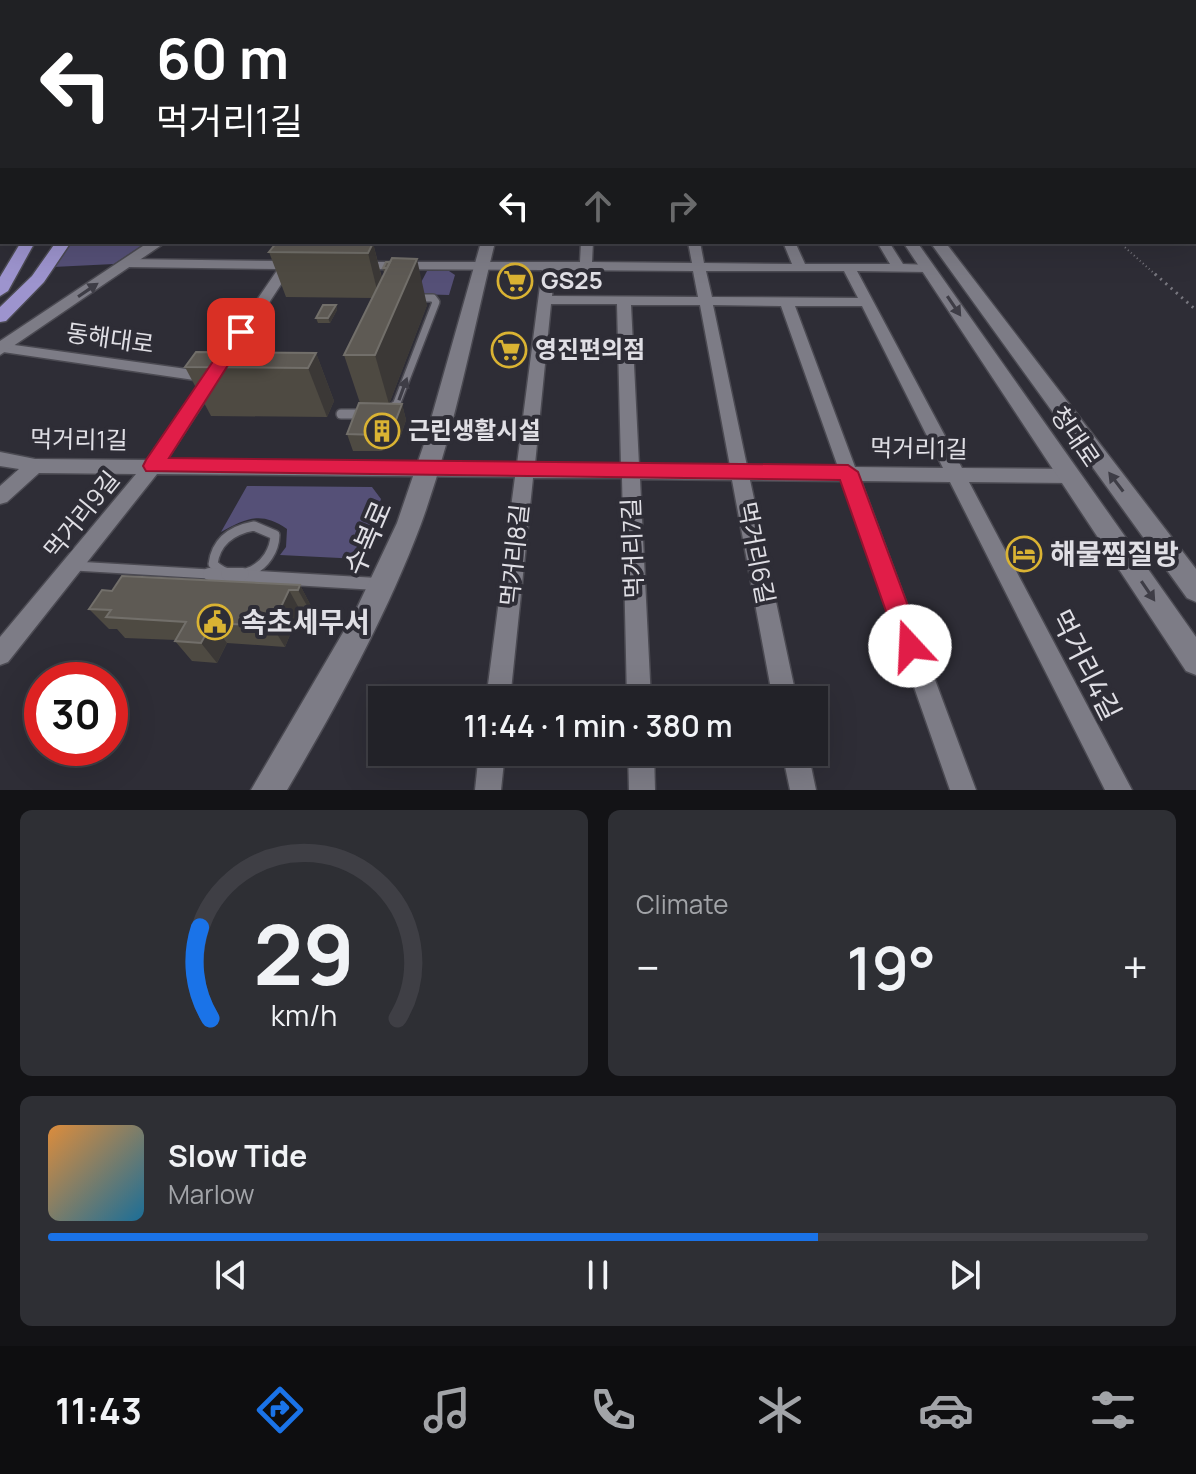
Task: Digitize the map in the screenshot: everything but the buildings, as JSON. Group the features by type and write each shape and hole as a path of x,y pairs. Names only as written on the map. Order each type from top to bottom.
{"main road":[{"path":"2,286 27,244"},
{"path":"0,317 46,244"},
{"path":"0,317 38,279 63,244"}],"street":[{"path":"2,348 156,244"},
{"name":"먹거리9길","path":"0,654 153,466 301,244"},
{"name":"수복로","path":"268,790 323,700 382,584 427,469 487,244"},
{"path":"586,266 587,244"},
{"name":"먹거리6길","path":"694,244 782,686"},
{"path":"790,244 800,267"},
{"path":"884,244 899,268"},
{"name":"청대로","path":"911,244 1196,661"},
{"name":"청대로","path":"938,244 1196,590"},
{"path":"127,263 316,265"},
{"path":"346,265 928,268"},
{"name":"먹거리8길","path":"500,686 549,266"},
{"name":"먹거리4길","path":"849,268 1119,790"},
{"path":"546,300 867,302"},
{"name":"먹거리7길","path":"624,300 638,686"},
{"path":"787,302 963,790"},
{"name":"동해대로","path":"2,348 211,377"},
{"name":"먹거리1길","path":"0,459 35,466 1070,476"},
{"path":"0,497 35,466"},
{"path":"488,790 491,766"},
{"path":"641,766 642,790"},
{"path":"798,766 803,790"}],"lane":[{"path":"385,414 396,408 436,301 404,298"},
{"path":"341,414 371,414"},
{"path":"244,528 270,530 276,542 270,557 253,570 233,575 223,574 213,564 217,547 244,528"},
{"path":"72,566 382,584"}],"path":[{"path":"1121,244 1196,310"}],"shaded area":[{"path":"68,244 144,244 114,264 53,267"},
{"path":"427,271 449,271 455,275 449,295 415,294"},
{"path":"247,486 372,487 381,499 360,559 280,555 286,547 287,529 278,523 254,518 221,532"}],"place":[{"name":"GS25","path":"515,281"},
{"name":"영진편의점","path":"509,350"},
{"name":"근린생활시설","path":"382,431"},
{"name":"해물찜질방","path":"1024,554"},
{"name":"속초세무서","path":"215,622"}],"route":[{"path":"241,332 153,466 848,472 910,646"}]}
